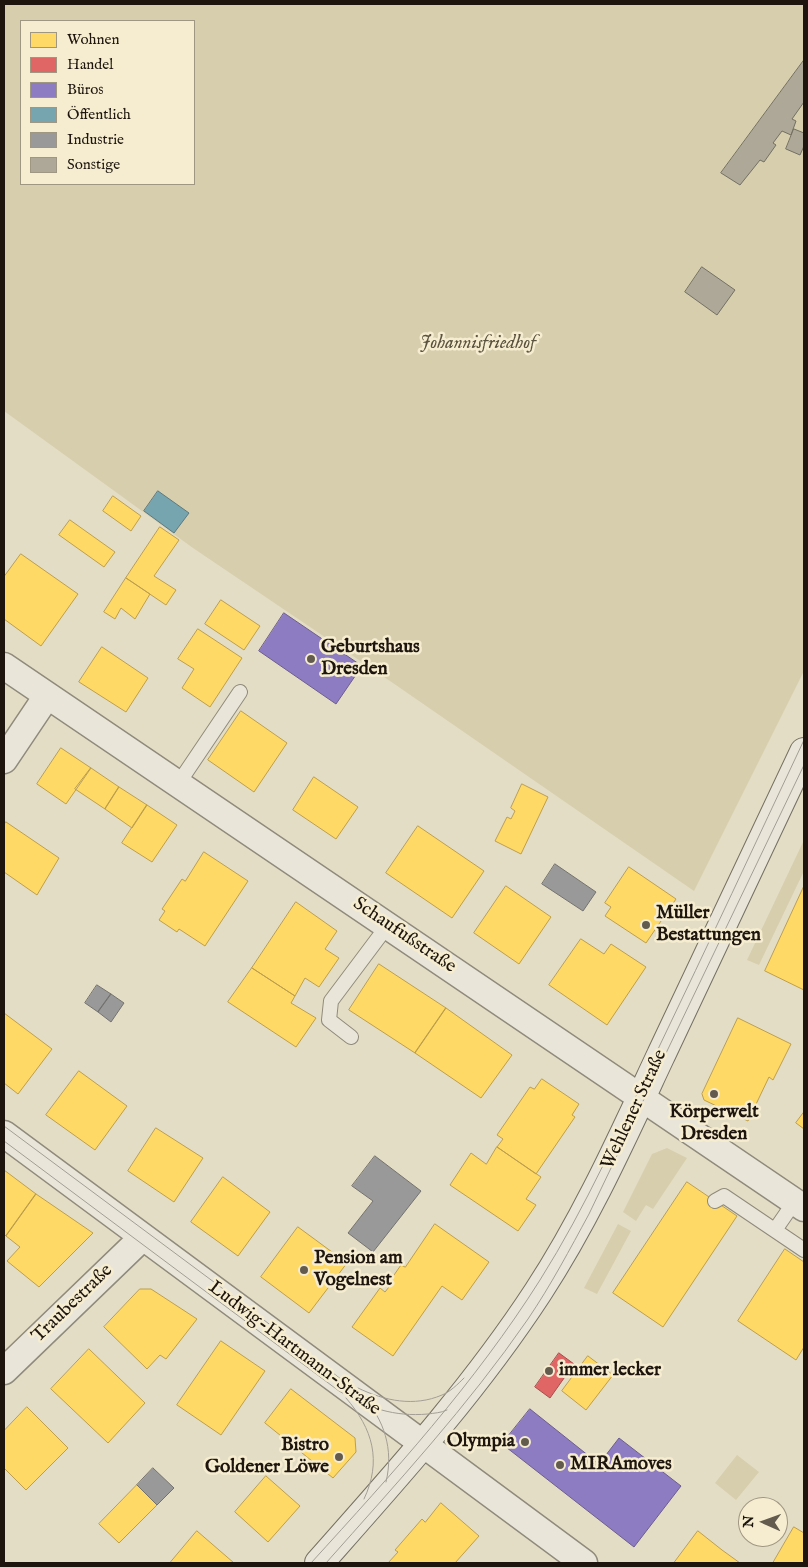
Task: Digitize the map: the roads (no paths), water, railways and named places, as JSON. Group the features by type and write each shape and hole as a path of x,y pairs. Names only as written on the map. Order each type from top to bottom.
{"main road":[{"name":"Wehlener Straße","path":"319,1563 424,1444 490,1361 538,1291 592,1199 804,752"}],"street":[{"name":"Schaufußstraße","path":"4,666 799,1204"},
{"path":"4,760 47,696"},
{"name":"Ludwig-Hartmann-Straße","path":"4,1134 584,1563"},
{"name":"Traubestraße","path":"4,1371 143,1237"}],"lane":[{"path":"178,784 240,692"},
{"path":"351,1037 329,1020 331,1001 388,925"},
{"path":"715,1201 724,1196 804,1250"},
{"path":"775,1230 799,1204"}],"tram line":[{"path":"311,1563 402,1461 461,1391 515,1318 557,1252 617,1136 804,740"},
{"path":"326,1563 456,1414 505,1351 545,1293 589,1214 804,765"},
{"path":"4,1126 230,1294 363,1396 382,1425 388,1447 389,1458 386,1482"},
{"path":"4,1141 339,1391 371,1407 393,1413 416,1415 447,1410"},
{"path":"358,1388 389,1399 421,1401 445,1394 464,1378"},
{"path":"346,1398 363,1422 372,1446 373,1472 364,1499"}],"place":[{"name":"Geburtshaus Dresden","path":"311,659"},
{"name":"Müller Bestattungen","path":"646,925"},
{"name":"Körperwelt Dresden","path":"714,1094"},
{"name":"Pension am Vogelnest","path":"304,1270"},
{"name":"immer lecker","path":"549,1371"},
{"name":"Olympia","path":"525,1442"},
{"name":"Bistro Goldener Löwe","path":"339,1457"},
{"name":"MIRAmoves","path":"560,1465"}],"park label":[{"name":"Johannisfriedhof","path":"478,344"}]}
